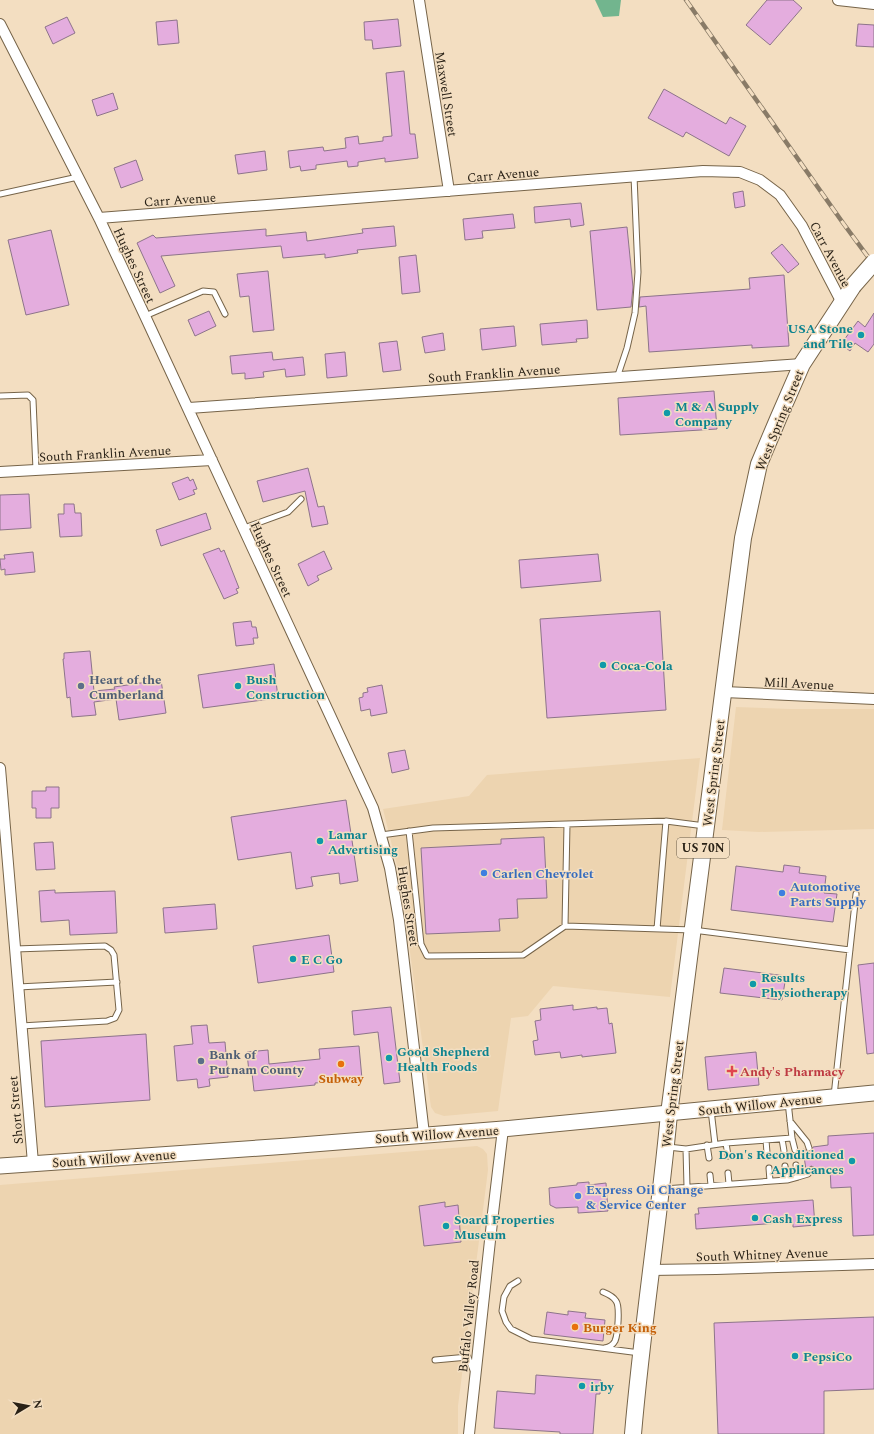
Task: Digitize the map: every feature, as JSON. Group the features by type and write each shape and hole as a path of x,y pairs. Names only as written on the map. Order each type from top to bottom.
{"main road":[{"name":"West Spring Street","path":"633,1434 650,1270 662,1189 669,1114 743,538 759,464 802,364 841,302 874,262"},
{"name":"South Willow Avenue","path":"0,1166 503,1129 874,1093"}],"street":[{"name":"Maxwell Street","path":"419,0 449,191"},
{"path":"838,0 874,4"},
{"name":"Hughes Street","path":"0,24 5,41 78,177 189,408 373,808 390,868 399,920 424,1134"},
{"name":"Carr Avenue","path":"98,218 703,171 740,172 760,180 780,194 802,226 841,302"},
{"name":"South Franklin Avenue","path":"189,408 802,364"},
{"name":"South Franklin Avenue","path":"0,472 212,460"},
{"name":"Mill Avenue","path":"724,692 874,699"},
{"name":"Short Street","path":"0,768 33,1163"},
{"name":"Buffalo Valley Road","path":"469,1434 503,1129"},
{"name":"South Whitney Avenue","path":"650,1270 716,1270 874,1264"}],"lane":[{"path":"617,378 627,348 635,313 638,272 634,176"},
{"path":"0,194 78,177"},
{"path":"145,316 203,290 214,292 225,314"},
{"path":"0,396 28,395 33,400 36,470"},
{"path":"244,528 288,512 301,499"},
{"path":"381,835 433,828 666,821 706,827"},
{"path":"657,929 666,821"},
{"path":"565,926 567,824"},
{"path":"410,831 421,944 427,956 523,955 565,926 692,930 850,950"},
{"path":"834,1097 856,894"},
{"path":"15,949 106,946 114,955 117,982 119,1010 115,1018 107,1021 21,1026"},
{"path":"18,987 117,982"},
{"path":"788,1101 792,1138 795,1150"},
{"path":"711,1109 715,1144"},
{"path":"790,1121 807,1142 809,1148"},
{"path":"666,1147 686,1149 715,1144 792,1138"},
{"path":"782,1139 784,1151"},
{"path":"766,1140 767,1153"},
{"path":"726,1143 728,1156"},
{"path":"707,1145 709,1158"},
{"path":"686,1149 687,1187"},
{"path":"796,1165 798,1177"},
{"path":"785,1166 787,1180"},
{"path":"769,1168 770,1181"},
{"path":"662,1189 787,1180 808,1174 811,1170"},
{"path":"728,1173 729,1184"},
{"path":"710,1175 711,1185"},
{"path":"518,1281 510,1286 504,1297 502,1311 506,1322 511,1329 531,1339 641,1353"},
{"path":"603,1292 617,1301 619,1311 615,1341 610,1346 603,1348"},
{"path":"435,1360 468,1357 475,1375"}],"shaded area":[{"path":"736,707 790,709 874,709 874,829 759,832 722,830"},
{"path":"700,758 670,997 553,986 528,1016 511,1018 498,1111 444,1116 435,1113 431,1107 400,878 383,809 469,796 487,775"},
{"path":"477,1146 483,1149 487,1154 488,1170 458,1406 458,1434 0,1434 0,1185"}],"green space":[{"path":"595,0 621,0 619,16 603,17"}],"building":[{"path":"767,0 793,0 802,8 770,45 746,25"},
{"path":"67,17 75,33 53,44 45,27"},
{"path":"398,19 401,46 373,49 372,40 365,40 364,22"},
{"path":"177,20 179,43 158,45 156,22"},
{"path":"858,24 874,25 874,47 856,46"},
{"path":"404,71 410,134 415,134 418,158 385,162 385,158 358,162 358,166 348,167 347,161 316,165 316,169 301,171 300,166 290,168 288,151 323,147 324,151 346,148 345,138 358,136 359,144 383,141 383,137 392,136 386,73"},
{"path":"664,89 726,124 730,117 746,126 729,156 686,132 683,137 648,118"},
{"path":"113,93 118,109 97,116 92,100"},
{"path":"265,151 267,170 238,174 235,155"},
{"path":"136,160 143,180 121,188 114,168"},
{"path":"743,191 745,206 735,208 733,193"},
{"path":"581,203 584,225 571,227 570,219 535,223 534,207"},
{"path":"513,214 515,228 482,231 483,238 465,240 463,219"},
{"path":"394,226 396,246 357,250 358,253 325,258 325,254 283,258 281,246 161,256 175,286 160,293 137,243 153,235 156,238 266,229 266,236 306,232 307,241 363,233 362,229"},
{"path":"627,227 633,287 631,307 597,310 590,231"},
{"path":"51,230 69,305 26,315 8,240"},
{"path":"782,244 799,264 788,273 771,253"},
{"path":"416,255 420,292 402,294 399,257"},
{"path":"268,271 274,330 253,332 249,296 240,297 237,274"},
{"path":"784,275 789,346 752,348 752,345 649,352 646,306 639,307 640,297 750,289 749,278"},
{"path":"209,311 216,326 195,336 188,320"},
{"name":"USA Stone and Tile","path":"874,313 874,344 868,352 855,343 850,351 841,344 858,321 865,327"},
{"path":"587,320 588,338 576,339 577,342 542,345 540,324"},
{"path":"514,326 516,346 482,350 480,329"},
{"path":"443,333 445,350 425,353 422,337"},
{"path":"397,341 401,370 383,372 379,343"},
{"path":"272,352 273,360 303,357 305,375 286,377 285,369 263,372 264,377 245,379 245,373 232,374 230,356"},
{"path":"345,352 347,376 327,378 325,354"},
{"name":"M & A Supply Company","path":"714,391 717,429 620,435 618,398"},
{"path":"308,468 318,507 324,506 328,524 312,527 305,491 263,502 257,481"},
{"path":"188,477 190,481 193,479 197,489 193,490 195,494 179,500 172,483"},
{"path":"29,494 31,528 0,530 0,495"},
{"path":"64,504 74,504 75,513 81,513 82,536 60,537 58,514 64,514"},
{"path":"206,513 211,529 161,546 156,530"},
{"path":"219,548 221,552 224,550 239,588 236,589 238,593 224,599 203,554"},
{"path":"324,551 332,569 317,576 319,580 308,586 298,564"},
{"path":"33,552 35,572 5,575 5,569 1,570 0,559 5,559 4,555"},
{"path":"598,554 601,581 521,588 519,560"},
{"name":"Coca-Cola","path":"660,611 666,710 547,718 540,619"},
{"path":"251,621 252,627 256,627 258,638 253,638 254,644 236,646 233,623"},
{"path":"90,651 94,691 115,689 114,687 161,680 166,713 119,720 116,699 94,702 96,715 72,717 70,697 67,698 63,659 64,653"},
{"name":"Bush Construction","path":"274,664 278,698 203,708 198,675"},
{"path":"382,685 387,713 371,716 370,709 361,711 359,698 363,697 363,693 368,692 367,688"},
{"path":"405,750 409,769 392,773 388,753"},
{"path":"46,787 59,787 59,808 51,808 51,818 36,818 36,808 32,808 32,791 46,791"},
{"name":"Lamar Advertising","path":"346,800 358,881 340,884 339,873 311,877 313,886 296,889 291,852 238,860 231,817"},
{"name":"Carlen Chevrolet","path":"544,837 547,898 517,899 518,918 499,919 500,931 426,934 421,848 501,844 501,839"},
{"path":"53,842 55,869 36,870 34,843"},
{"name":"Automotive Parts Supply","path":"784,865 800,867 799,873 826,876 824,893 837,894 833,922 731,910 736,866 783,872"},
{"path":"55,890 55,893 115,891 117,933 70,935 69,920 41,922 39,891"},
{"path":"215,904 217,929 165,933 163,908"},
{"name":"E C Go","path":"329,935 334,972 258,983 253,946"},
{"path":"874,963 874,1053 867,1054 858,965"},
{"name":"Results Physiotherapy","path":"724,968 786,976 782,1000 720,993"},
{"path":"573,1005 573,1010 597,1007 597,1009 607,1008 609,1024 612,1023 616,1053 561,1058 560,1052 535,1055 533,1041 538,1040 535,1021 541,1020 540,1009"},
{"name":"Good Shepherd Health Foods","path":"391,1007 400,1082 384,1084 378,1032 354,1035 352,1011"},
{"name":"Bank of Putnam County","path":"207,1025 209,1043 225,1042 228,1077 209,1079 210,1086 198,1088 197,1079 177,1081 174,1046 193,1044 191,1026"},
{"path":"146,1034 150,1100 45,1107 41,1041"},
{"path":"359,1046 362,1079 315,1083 315,1085 254,1091 252,1073 249,1073 247,1052 268,1050 269,1064 320,1059 319,1049"},
{"name":"Andy's Pharmacy","path":"756,1052 759,1085 708,1090 705,1057"},
{"path":"874,1133 874,1235 853,1236 851,1187 831,1188 830,1168 815,1170 814,1167 811,1166 806,1170 803,1149 810,1152 813,1147 828,1145 828,1136"},
{"name":"Express Oil Change & Service Center","path":"589,1182 589,1185 606,1183 608,1211 578,1213 578,1207 556,1208 550,1205 549,1188"},
{"name":"Cash Express","path":"813,1200 815,1225 793,1227 793,1222 696,1229 695,1214 699,1214 698,1208"},
{"name":"Soard Properties Museum","path":"445,1202 445,1207 458,1205 461,1242 424,1246 419,1206"},
{"name":"Burger King","path":"568,1311 586,1313 585,1318 605,1320 603,1341 544,1334 547,1312 568,1315"},
{"name":"PepsiCo","path":"874,1317 874,1389 824,1391 824,1434 718,1434 714,1323"},
{"path":"536,1375 601,1380 600,1394 596,1394 593,1434 560,1434 560,1432 494,1428 497,1391 535,1394"}],"railway":[{"path":"686,0 874,265"}],"place":[{"name":"USA Stone and Tile","path":"861,335"},
{"name":"M & A Supply Company","path":"667,413"},
{"name":"Coca-Cola","path":"603,665"},
{"name":"Heart of the Cumberland","path":"81,686"},
{"name":"Bush Construction","path":"238,686"},
{"name":"Lamar Advertising","path":"320,841"},
{"name":"Carlen Chevrolet","path":"484,873"},
{"name":"Automotive Parts Supply","path":"782,893"},
{"name":"E C Go","path":"293,959"},
{"name":"Results Physiotherapy","path":"753,984"},
{"name":"Good Shepherd Health Foods","path":"389,1058"},
{"name":"Bank of Putnam County","path":"201,1061"},
{"name":"Subway","path":"341,1064"},
{"name":"Andy's Pharmacy","path":"732,1071"},
{"name":"Don's Reconditioned Applicances","path":"852,1161"},
{"name":"Express Oil Change & Service Center","path":"578,1196"},
{"name":"Cash Express","path":"755,1218"},
{"name":"Soard Properties Museum","path":"446,1226"},
{"name":"Burger King","path":"575,1327"},
{"name":"PepsiCo","path":"795,1356"},
{"name":"irby","path":"582,1386"}]}
